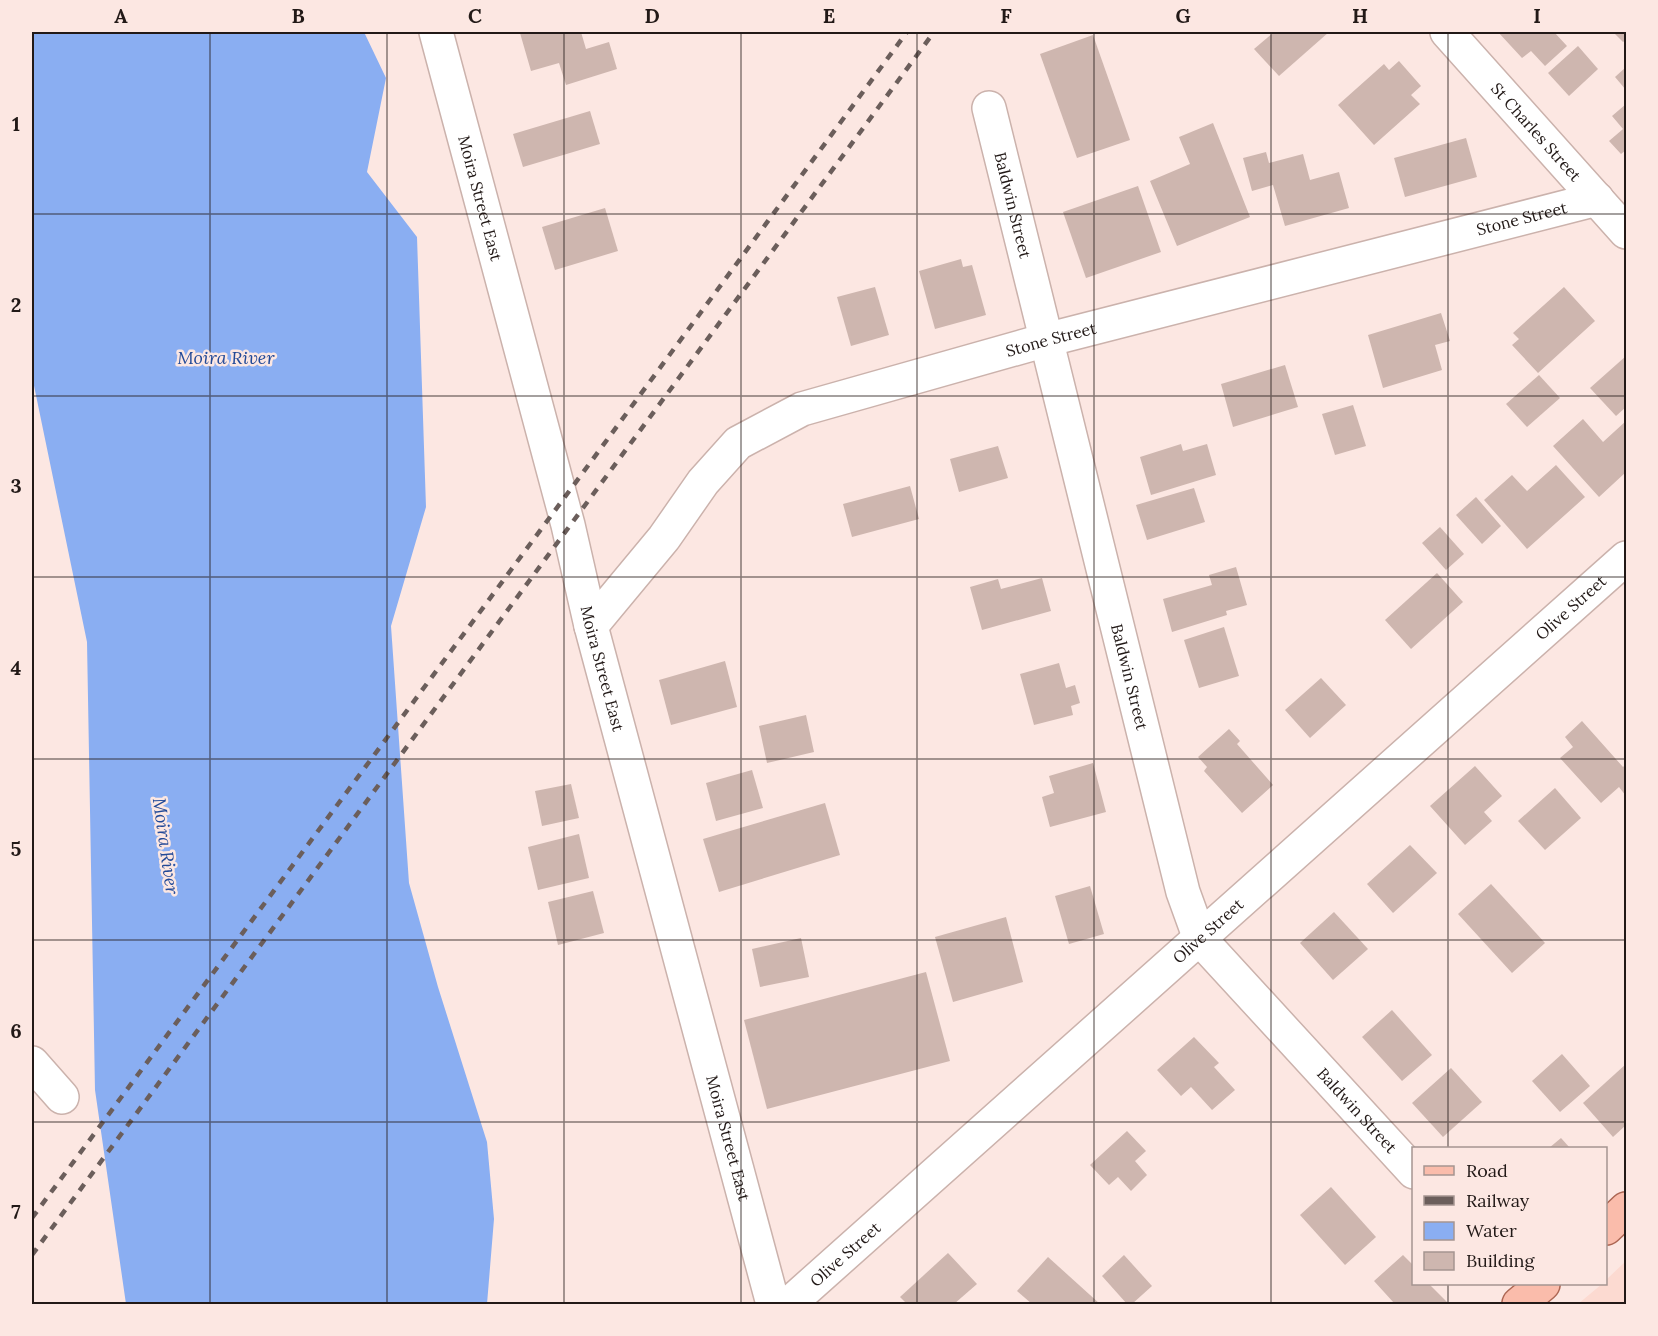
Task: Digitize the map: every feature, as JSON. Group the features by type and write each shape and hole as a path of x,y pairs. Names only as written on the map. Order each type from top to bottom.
{"main road":[{"path":"1607,1226 1626,1209"}],"street":[{"name":"Moira Street East","path":"436,32 568,525 591,626 773,1305"},
{"name":"St Charles Street","path":"1447,32 1626,232"},
{"name":"Baldwin Street","path":"989,108 1183,892 1200,939 1412,1171"},
{"name":"Stone Street","path":"591,626 664,538 703,482 738,443 802,409 1047,340 1597,199"},
{"name":"Olive Street","path":"789,1305 1626,558"},
{"path":"32,1063 62,1097"}],"shaded area":[{"path":"1626,1261 1626,1304 1578,1304 1601,1285 1607,1285 1607,1279"}],"water":[{"name":"Moira River","path":"32,32 364,32 386,78 367,172 417,237 426,507 391,626 409,883 438,987 487,1142 494,1219 487,1304 126,1304 95,1090 87,642 32,376"}],"building":[{"path":"581,32 586,49 609,42 617,69 566,85 559,63 531,71 520,33"},
{"path":"1274,32 1329,32 1279,76 1254,49"},
{"path":"1498,32 1554,32 1567,46 1545,66 1531,51 1522,58"},
{"path":"1613,32 1626,32 1626,40 1623,42"},
{"path":"1093,35 1130,140 1077,158 1040,54"},
{"path":"1578,46 1598,69 1569,96 1548,73"},
{"path":"1399,61 1421,86 1411,95 1420,104 1374,145 1338,105 1384,64 1389,70"},
{"path":"1626,67 1626,90 1615,77"},
{"path":"1626,104 1626,150 1621,154 1609,141 1623,129 1612,116"},
{"path":"590,111 600,144 523,167 513,134"},
{"path":"1213,123 1250,217 1177,246 1150,181 1190,164 1179,137"},
{"path":"1466,138 1477,177 1405,197 1394,158"},
{"path":"1266,152 1269,163 1303,154 1310,180 1339,172 1349,208 1285,226 1273,185 1252,191 1243,158"},
{"path":"1138,186 1161,252 1086,278 1063,212"},
{"path":"605,208 618,251 555,270 542,227"},
{"path":"961,259 963,267 972,265 986,315 935,329 919,271"},
{"path":"875,287 889,335 851,346 837,297"},
{"path":"1564,287 1595,321 1538,373 1512,345 1519,339 1513,333"},
{"path":"1441,313 1450,341 1435,345 1442,370 1383,388 1368,335"},
{"path":"1626,356 1626,407 1616,416 1590,388"},
{"path":"1285,365 1298,407 1233,427 1221,384"},
{"path":"1539,375 1560,398 1527,427 1506,404"},
{"path":"1353,405 1366,446 1335,455 1322,414"},
{"path":"1583,419 1603,442 1626,421 1626,472 1599,497 1553,446"},
{"path":"1181,444 1183,451 1207,444 1216,475 1151,495 1140,457"},
{"path":"998,446 1008,478 959,492 950,459"},
{"path":"1556,465 1585,497 1527,549 1484,500 1512,475 1527,491"},
{"path":"910,486 919,519 852,537 843,504"},
{"path":"1194,488 1205,522 1147,540 1136,505"},
{"path":"1476,497 1501,526 1482,544 1456,515"},
{"path":"1440,527 1464,554 1446,570 1422,543"},
{"path":"1236,567 1247,605 1226,611 1227,615 1172,632 1163,599 1212,585 1209,575"},
{"path":"1437,573 1463,602 1411,649 1385,620"},
{"path":"1042,578 1051,611 982,630 970,587 998,579 1001,589"},
{"path":"1224,627 1239,676 1199,688 1184,640"},
{"path":"725,661 737,707 671,725 659,680"},
{"path":"1059,663 1066,688 1075,685 1080,703 1071,706 1073,715 1034,725 1020,674"},
{"path":"1321,678 1346,705 1310,738 1285,710"},
{"path":"806,715 814,752 767,763 759,726"},
{"path":"1582,721 1623,767 1626,764 1626,796 1619,787 1601,803 1560,758 1573,747 1565,737"},
{"path":"1229,729 1240,741 1237,744 1273,785 1242,813 1204,771 1207,767 1198,757"},
{"path":"1093,763 1106,812 1050,827 1042,797 1054,793 1049,776"},
{"path":"1475,766 1502,796 1484,812 1492,821 1465,845 1430,806"},
{"path":"752,770 763,808 716,821 706,783"},
{"path":"571,784 579,818 542,826 535,791"},
{"path":"1555,788 1581,818 1545,850 1518,821"},
{"path":"825,803 840,855 719,892 703,839"},
{"path":"579,834 589,878 538,890 528,847"},
{"path":"1410,845 1437,873 1393,913 1367,884"},
{"path":"1491,884 1545,943 1512,973 1458,914"},
{"path":"1090,886 1104,934 1069,944 1055,896"},
{"path":"593,891 604,933 558,945 548,902"},
{"path":"1334,912 1368,949 1333,980 1300,943"},
{"path":"1006,917 1023,982 953,1002 935,937"},
{"path":"801,938 809,977 760,987 752,949"},
{"path":"926,972 950,1061 767,1109 744,1020"},
{"path":"1392,1010 1432,1055 1402,1081 1362,1037"},
{"path":"1194,1037 1219,1063 1214,1067 1235,1090 1212,1110 1191,1087 1181,1096 1157,1070"},
{"path":"1562,1054 1590,1086 1560,1112 1532,1081"},
{"path":"1626,1064 1626,1125 1613,1137 1583,1103"},
{"path":"1451,1068 1482,1102 1443,1137 1412,1103"},
{"path":"1127,1131 1146,1151 1135,1161 1147,1175 1131,1191 1118,1177 1109,1185 1090,1165"},
{"path":"1561,1138 1569,1147 1550,1147"},
{"path":"1331,1187 1376,1237 1345,1265 1300,1215"},
{"path":"948,1253 977,1284 954,1304 907,1304 900,1297"},
{"path":"1124,1255 1152,1286 1132,1304 1127,1304 1102,1276"},
{"path":"1403,1255 1412,1264 1412,1285 1430,1285 1449,1304 1392,1304 1394,1303 1374,1281"},
{"path":"1048,1257 1100,1304 1032,1304 1017,1291"}],"railway":[{"path":"32,1218 907,32"},
{"path":"32,1255 934,32"}]}
